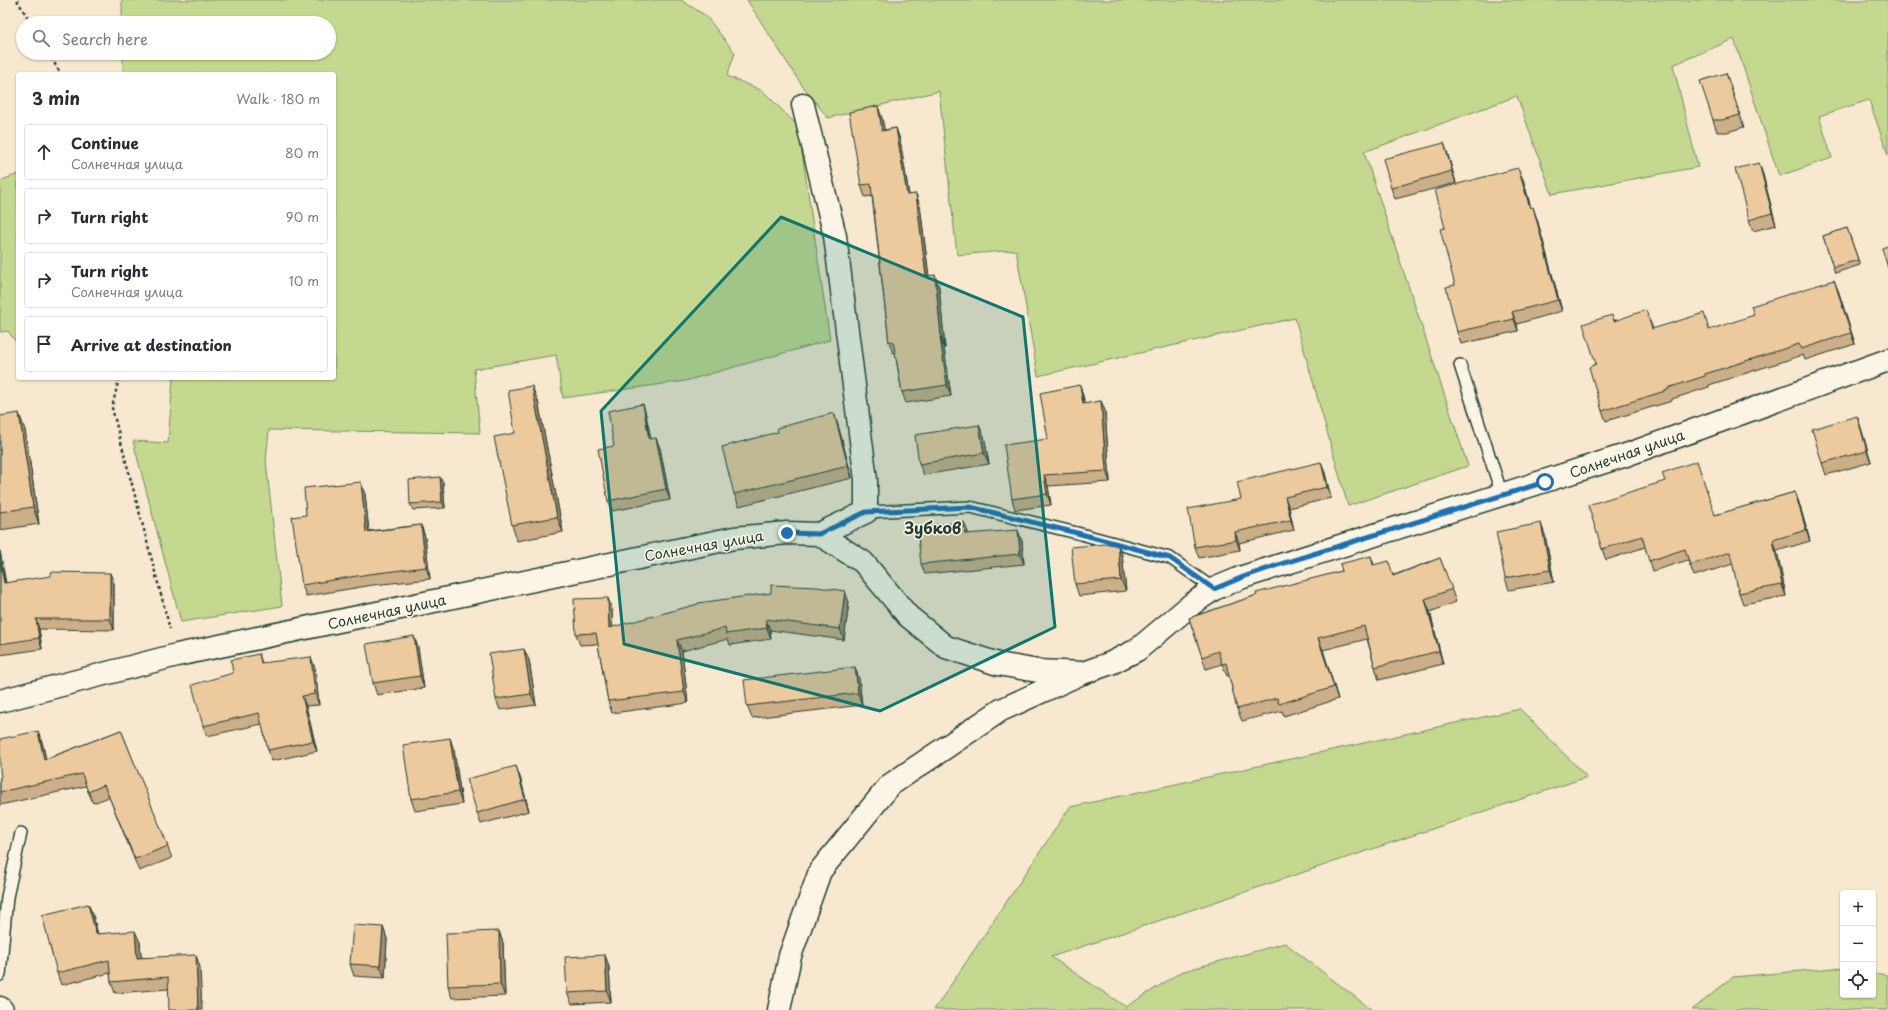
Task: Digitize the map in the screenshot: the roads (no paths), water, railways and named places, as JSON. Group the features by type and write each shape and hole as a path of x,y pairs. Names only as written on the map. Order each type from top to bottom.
{"street":[{"path":"803,105 835,236 866,480 866,512 819,534"},
{"name":"Солнечная улица","path":"0,701 177,655 734,538 787,533 819,534 863,562 908,616 946,648 998,664 1038,671 1083,673 1111,663 1137,650 1192,604 1214,589 1243,577 1626,455 1888,360"},
{"path":"779,1010 790,956 820,870 890,785 1001,710 1083,673"}],"lane":[{"path":"1460,365 1502,495"},
{"path":"866,512 970,507 1077,533 1170,558 1214,589"},
{"path":"0,975 7,897 21,833"}],"district":[{"name":"Зубков","path":"933,528"}]}
